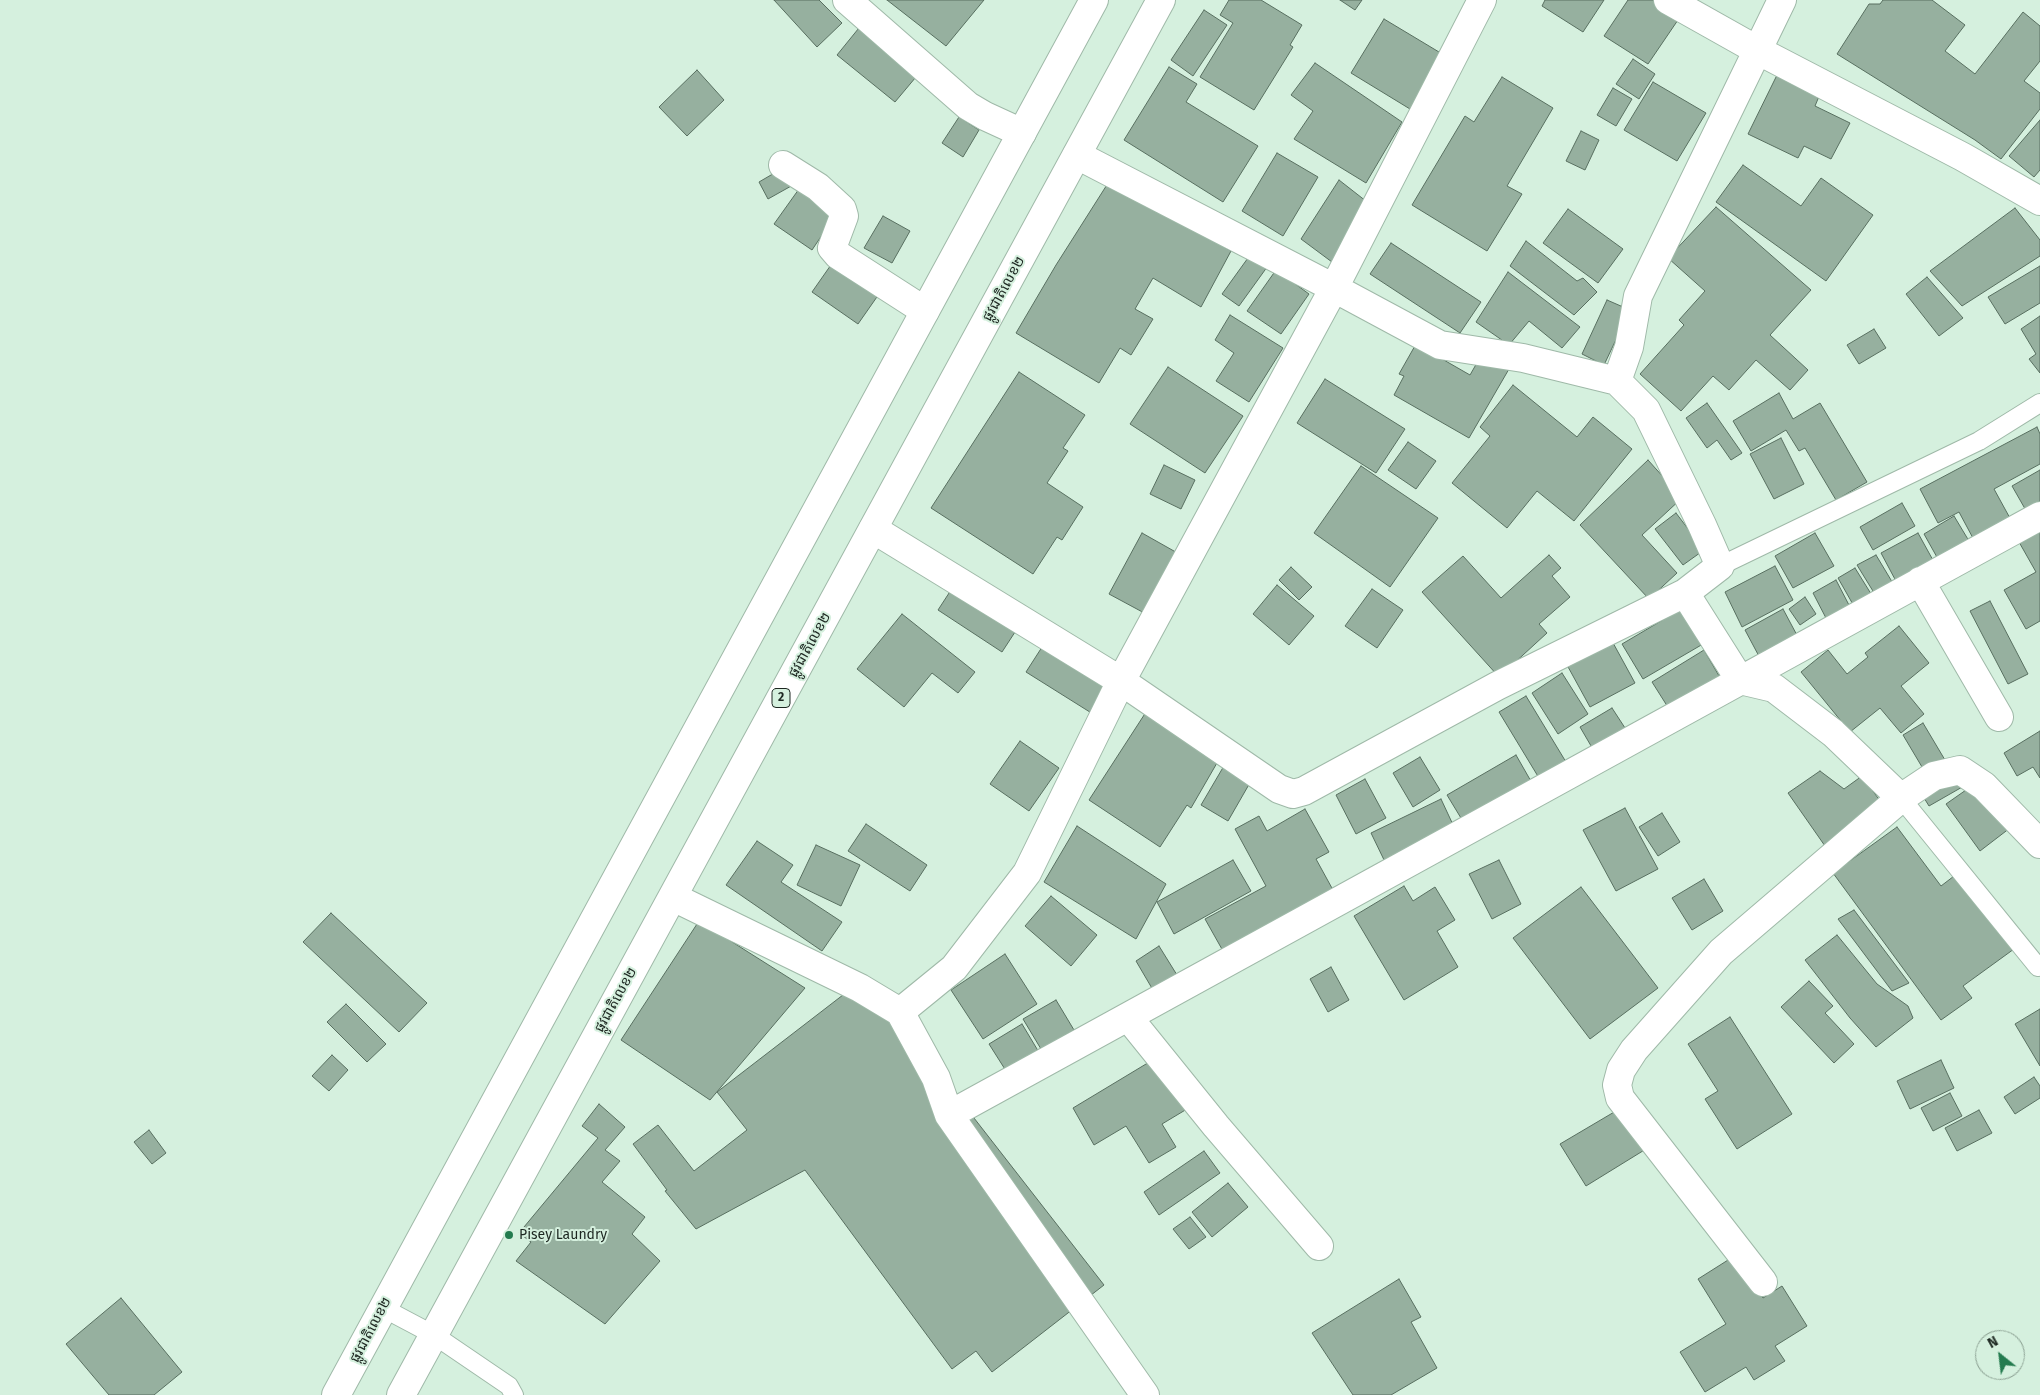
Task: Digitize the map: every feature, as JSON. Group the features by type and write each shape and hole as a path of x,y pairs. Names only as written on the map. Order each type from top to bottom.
{"main road":[{"path":"847,0 968,106 1022,133"},
{"name":"ផ្លូវជាតិលេខ២","path":"336,1395 1094,0"},
{"name":"ផ្លូវជាតិលេខ២","path":"401,1395 1162,0"},
{"path":"900,1012 954,968 1027,873 1121,681 1334,288 1482,0"},
{"path":"1668,0 1757,50 1963,157 2040,201"},
{"path":"1616,381 1629,347 1638,296 1782,0"},
{"path":"873,529 1121,681 1279,789 1292,794 1304,791 1497,686 1685,593 1720,566 1646,410 1616,381 1523,358 1440,345 1078,154"},
{"path":"783,165 818,187 842,209 844,216 832,248 838,255 925,311"},
{"path":"949,1114 2040,516"},
{"path":"1920,581 2000,717"},
{"path":"1685,593 1740,680 1774,688 1832,733 1901,798"},
{"path":"1763,1282 1620,1098 1617,1085 1621,1070 1634,1050 1721,952 1901,798 1934,776 1960,770 1984,786 2040,844"},
{"path":"673,897 860,988 900,1012 936,1078 949,1114 1145,1395"},
{"path":"1128,1017 1216,1126 1319,1246"}],"lane":[{"path":"1720,566 1979,441 2040,403"},
{"path":"1901,798 2038,967"},
{"path":"383,1308 434,1335 509,1386 514,1395"}],"building":[{"path":"774,0 819,0 842,23 817,47"},
{"path":"887,0 984,0 946,46"},
{"path":"1229,0 1261,0 1302,25 1290,45 1293,47 1254,110 1200,77 1233,23 1220,15"},
{"path":"1340,0 1362,0 1355,10"},
{"path":"1545,0 1604,0 1583,32 1542,6"},
{"path":"1628,0 1654,0 1680,17 1648,64 1604,36"},
{"path":"1883,0 1932,0 1965,25 1945,51 1975,74 2023,12 2040,26 2040,61 2024,81 2040,93 2040,109 2001,159 1975,140 1837,54 1869,4 1880,4"},
{"path":"1204,10 1227,25 1193,76 1171,60"},
{"path":"1384,19 1444,55 1410,109 1351,73"},
{"path":"863,23 921,71 895,102 837,55"},
{"path":"1633,59 1655,74 1639,99 1616,84"},
{"path":"1315,63 1402,122 1366,183 1294,139 1313,111 1291,95"},
{"path":"1169,67 1197,84 1186,102 1258,146 1223,202 1124,140"},
{"path":"697,70 724,100 687,136 659,107"},
{"path":"1778,73 1820,94 1815,106 1850,123 1831,159 1804,146 1798,158 1748,134"},
{"path":"1502,77 1553,108 1507,186 1522,194 1487,251 1412,205 1465,116 1474,122"},
{"path":"1653,82 1706,113 1677,161 1624,130"},
{"path":"1613,88 1632,99 1616,126 1597,115"},
{"path":"959,117 979,130 963,157 942,143"},
{"path":"2040,120 2040,170 2034,177 2009,156"},
{"path":"1581,131 1599,140 1585,170 1566,161"},
{"path":"1277,153 1318,177 1283,236 1242,211"},
{"path":"1743,165 1801,206 1821,178 1873,215 1826,281 1716,202"},
{"path":"783,168 793,185 768,199 759,182"},
{"path":"1110,180 1231,251 1201,307 1153,278 1135,309 1153,319 1131,355 1120,348 1099,383 1016,333 1056,265"},
{"path":"1339,180 1371,205 1336,265 1301,239"},
{"path":"799,189 836,214 812,250 774,224"},
{"path":"1716,207 1811,290 1770,335 1808,370 1790,390 1756,360 1729,390 1713,376 1681,411 1640,374 1684,325 1679,320 1705,291 1668,258"},
{"path":"2015,208 2040,240 2040,256 1962,306 1930,271"},
{"path":"1568,209 1623,249 1598,283 1543,243"},
{"path":"883,216 910,231 892,263 864,248"},
{"path":"1526,241 1577,281 1583,278 1597,292 1574,315 1510,266"},
{"path":"1391,243 1481,302 1460,333 1370,274"},
{"path":"1253,251 1270,263 1239,306 1222,294"},
{"path":"833,262 879,294 858,324 812,292"},
{"path":"2040,266 2040,303 2005,324 1988,297"},
{"path":"1276,270 1309,294 1281,334 1247,311"},
{"path":"1508,272 1580,327 1562,348 1529,321 1509,345 1476,322"},
{"path":"1927,277 1963,318 1939,336 1906,294"},
{"path":"1607,300 1630,310 1604,365 1582,354"},
{"path":"1230,315 1283,348 1249,402 1216,381 1234,353 1215,340"},
{"path":"2040,316 2040,373 2029,359 2036,354 2021,329"},
{"path":"1874,329 1886,348 1859,364 1847,345"},
{"path":"1416,344 1470,375 1482,354 1509,369 1469,438 1394,395 1404,376 1399,374"},
{"path":"1168,367 1243,416 1205,473 1130,424"},
{"path":"1019,372 1085,415 1063,448 1068,451 1047,483 1083,507 1062,540 1057,537 1033,574 931,508"},
{"path":"1325,379 1405,429 1376,473 1297,423"},
{"path":"1513,385 1577,437 1593,417 1632,449 1574,521 1537,491 1507,528 1452,483 1490,436 1480,427"},
{"path":"1779,393 1793,419 1820,403 1867,482 1836,500 1805,448 1799,451 1786,430 1751,451 1733,421"},
{"path":"1707,403 1742,453 1731,460 1717,440 1707,448 1686,418"},
{"path":"2037,427 2040,434 2040,464 1994,489 2011,520 1974,540 1959,512 1938,523 1920,489"},
{"path":"1781,438 1804,484 1774,499 1750,454"},
{"path":"1408,442 1436,461 1416,489 1388,470"},
{"path":"1648,460 1682,498 1642,535 1677,573 1649,599 1580,525"},
{"path":"1164,465 1195,480 1181,509 1150,494"},
{"path":"1361,466 1438,518 1390,587 1314,533"},
{"path":"2040,470 2040,507 2028,514 2012,486"},
{"path":"1902,503 1915,526 1873,550 1860,527"},
{"path":"1676,513 1704,550 1683,565 1655,529"},
{"path":"1954,516 1969,541 1938,559 1924,534"},
{"path":"2040,530 2040,621 2026,629 2004,590 2036,572 2019,542"},
{"path":"1142,533 1181,555 1148,615 1109,594"},
{"path":"1815,533 1834,566 1793,588 1775,556"},
{"path":"1918,533 1934,562 1897,583 1881,553"},
{"path":"1549,555 1561,568 1552,576 1570,597 1539,624 1547,633 1499,677 1422,592 1463,556 1501,598"},
{"path":"1876,555 1894,585 1876,596 1857,565"},
{"path":"1775,566 1793,600 1742,627 1725,592"},
{"path":"1291,567 1312,587 1299,600 1279,580"},
{"path":"1855,568 1873,597 1855,608 1838,578"},
{"path":"1836,580 1850,607 1827,620 1813,593"},
{"path":"1277,585 1314,616 1289,645 1253,614"},
{"path":"953,587 1017,629 1002,652 938,610"},
{"path":"1372,589 1403,610 1377,648 1345,626"},
{"path":"1805,597 1816,614 1800,625 1789,609"},
{"path":"1990,601 2028,674 2008,684 1970,611"},
{"path":"1683,608 1703,644 1643,679 1622,644"},
{"path":"1783,609 1799,639 1761,660 1745,630"},
{"path":"902,614 975,672 958,693 932,673 904,707 857,669"},
{"path":"1899,626 1929,663 1901,686 1924,714 1901,733 1880,708 1850,732 1801,672 1828,650 1847,674 1868,657 1865,653"},
{"path":"1612,641 1635,683 1590,707 1567,665"},
{"path":"1044,644 1111,685 1093,714 1026,672"},
{"path":"1704,650 1722,681 1671,712 1652,682"},
{"path":"1562,673 1588,714 1558,734 1532,693"},
{"path":"1526,696 1566,762 1539,778 1499,712"},
{"path":"1612,708 1627,731 1594,751 1580,727"},
{"path":"1148,709 1221,756 1191,808 1187,805 1160,847 1089,800"},
{"path":"1923,723 1945,760 1925,772 1903,735"},
{"path":"2040,731 2040,778 2033,767 2017,776 2004,753"},
{"path":"1020,741 1059,768 1029,811 990,784"},
{"path":"1516,755 1532,783 1464,823 1447,795"},
{"path":"1420,757 1440,790 1413,807 1393,773"},
{"path":"1228,759 1255,774 1228,821 1201,805"},
{"path":"1820,771 1844,789 1862,776 1883,805 1825,846 1788,793"},
{"path":"1956,772 1964,786 1929,806 1921,793"},
{"path":"1365,779 1386,818 1356,834 1336,795"},
{"path":"1976,783 2010,828 1980,851 1946,804"},
{"path":"1441,799 1455,829 1386,864 1371,833"},
{"path":"1625,808 1658,869 1616,891 1583,830"},
{"path":"1305,809 1329,852 1316,859 1333,890 1223,951 1205,919 1266,886 1235,829 1259,816 1267,831"},
{"path":"1662,813 1680,842 1658,856 1639,827"},
{"path":"866,824 927,865 910,891 848,851"},
{"path":"1077,826 1166,884 1136,939 1044,882"},
{"path":"1897,827 1941,886 1958,873 2014,949 1963,986 1972,998 1941,1020 1833,873"},
{"path":"757,841 793,865 781,882 842,922 822,951 726,885"},
{"path":"816,845 860,865 841,906 797,885"},
{"path":"1233,860 1251,891 1174,934 1157,902"},
{"path":"1499,860 1521,904 1492,919 1469,874"},
{"path":"1704,879 1723,911 1692,930 1672,898"},
{"path":"1404,886 1413,901 1435,887 1455,920 1437,931 1458,967 1404,1000 1354,916"},
{"path":"1581,887 1658,988 1590,1039 1513,938"},
{"path":"1051,896 1097,935 1071,966 1025,926"},
{"path":"1854,910 1909,983 1892,991 1838,919"},
{"path":"331,913 427,1003 399,1032 303,942"},
{"path":"699,921 805,988 710,1100 621,1040"},
{"path":"1837,935 1877,984 1908,1006 1913,1018 1876,1047 1850,1018 1805,960"},
{"path":"1159,946 1177,975 1153,990 1136,961"},
{"path":"1005,954 1037,1004 983,1039 951,990"},
{"path":"1331,967 1349,1000 1328,1012 1310,979"},
{"path":"865,978 1104,1285 992,1372 976,1351 952,1369 805,1170 696,1229 665,1191 667,1190 633,1144 658,1125 694,1171 747,1130 717,1092"},
{"path":"1809,981 1833,1006 1825,1013 1854,1044 1834,1063 1781,1007"},
{"path":"1056,1000 1074,1030 1041,1049 1023,1019"},
{"path":"346,1004 386,1044 367,1062 327,1022"},
{"path":"2040,1009 2040,1066 2015,1024"},
{"path":"1730,1017 1792,1114 1737,1149 1705,1099 1718,1091 1688,1044"},
{"path":"1022,1024 1040,1054 1008,1074 989,1044"},
{"path":"332,1055 348,1070 329,1091 312,1076"},
{"path":"1156,1058 1187,1109 1162,1124 1176,1147 1149,1163 1126,1126 1094,1145 1073,1108"},
{"path":"1941,1060 1954,1088 1910,1109 1897,1081"},
{"path":"2034,1077 2040,1086 2040,1098 2015,1114 2004,1097"},
{"path":"1950,1093 1962,1116 1933,1131 1921,1108"},
{"path":"599,1104 625,1127 605,1150 620,1161 602,1182 645,1217 632,1234 660,1261 605,1324 516,1261 531,1242 519,1233 598,1138 582,1126"},
{"path":"1621,1108 1646,1149 1586,1186 1560,1144"},
{"path":"1979,1110 1992,1133 1957,1151 1945,1128"},
{"path":"149,1130 166,1153 152,1164 134,1142"},
{"path":"1204,1151 1220,1173 1159,1215 1144,1192"},
{"path":"1228,1183 1248,1207 1212,1237 1192,1212"},
{"path":"1190,1217 1206,1237 1189,1249 1173,1229"},
{"path":"1736,1255 1763,1298 1782,1286 1807,1326 1775,1346 1785,1361 1754,1380 1746,1367 1705,1392 1680,1352 1726,1324 1698,1279"},
{"path":"1399,1279 1421,1317 1411,1322 1437,1368 1391,1395 1353,1395 1312,1333"},
{"path":"121,1298 182,1372 154,1395 109,1395 66,1344"}],"place":[{"name":"Pisey Laundry","path":"509,1235"}]}
